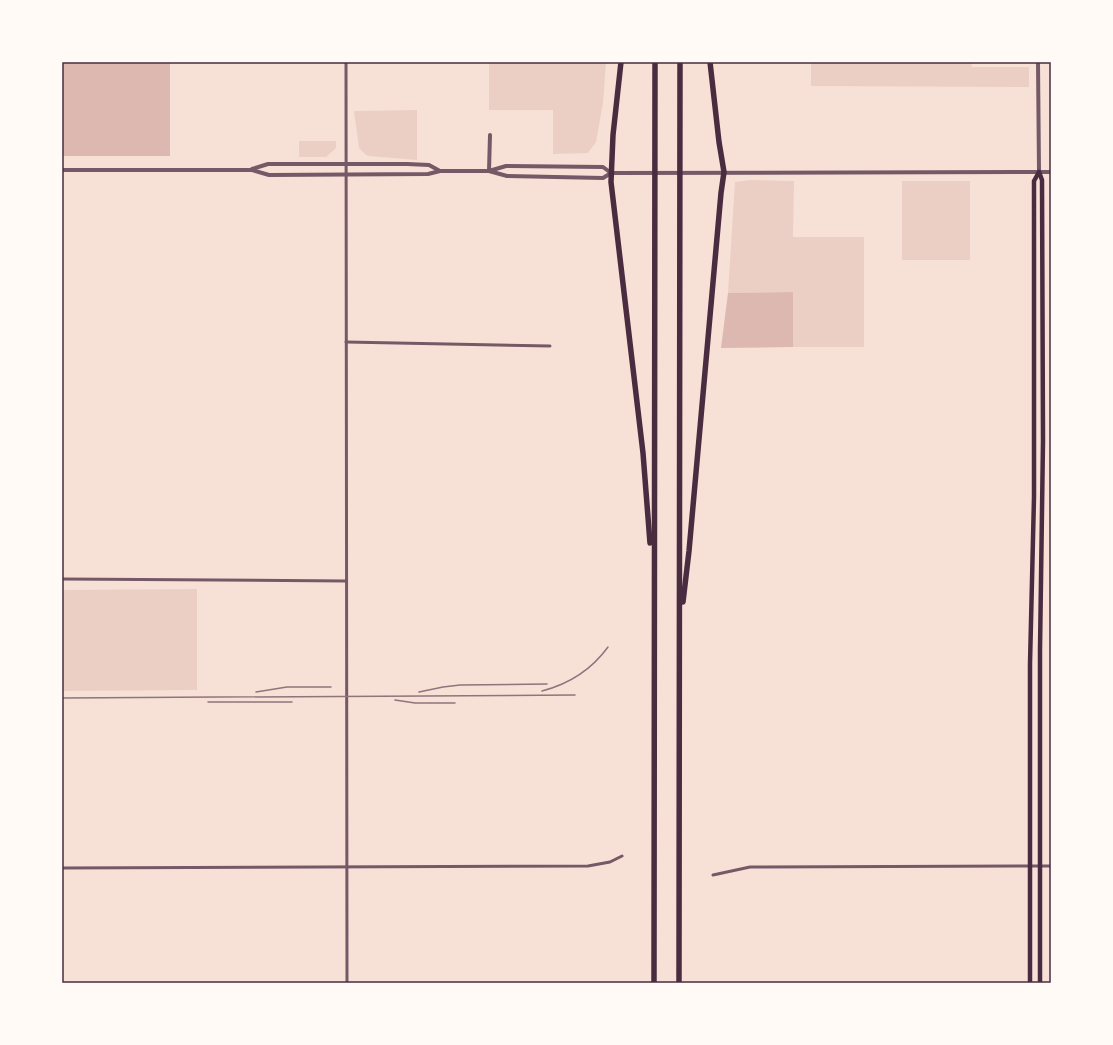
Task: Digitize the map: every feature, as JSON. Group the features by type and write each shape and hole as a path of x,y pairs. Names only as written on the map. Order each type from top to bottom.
{"highway":[{"path":"621,62 613,135 611,182 643,453 653,596"},
{"path":"654,983 653,596 655,62"},
{"path":"679,983 680,62"},
{"path":"680,628 689,551 724,172 710,62"}],"main road":[{"path":"1030,983 1034,181 1039,172"},
{"path":"1039,172 1042,180 1040,983"},
{"path":"1033,540 1042,541"}],"street":[{"path":"346,62 347,983"},
{"path":"1038,62 1039,172"},
{"path":"489,170 490,135"},
{"path":"252,170 268,164 346,164 428,165 440,171"},
{"path":"62,170 252,170 268,175 428,174 440,171 489,170 512,166 603,166 611,172 1051,172"},
{"path":"489,170 508,176 536,177 603,178 611,172"},
{"path":"346,342 550,346"},
{"path":"62,579 346,580"},
{"path":"62,868 588,866 610,862 622,856"},
{"path":"713,875 750,866 1051,866"}],"shaded area":[{"path":"62,62 170,62 170,156 62,156"},
{"path":"489,62 606,62 603,103 596,142 588,153 553,154 553,110 489,110"},
{"path":"811,62 971,62 972,67 1029,67 1029,87 811,86"},
{"path":"417,110 417,160 369,156 359,148 354,111"},
{"path":"299,141 336,141 336,148 326,157 299,157"},
{"path":"750,180 794,181 793,237 864,237 864,347 793,347 793,292 728,293 735,182"},
{"path":"902,181 970,181 970,260 902,260"},
{"path":"793,292 793,347 721,348 728,293"},
{"path":"197,589 197,690 62,691 62,590"}],"railway":[{"path":"542,691 571,680 579,675 595,662 608,647"},
{"path":"419,692 460,685 547,684"},
{"path":"256,692 287,687 331,687"},
{"path":"62,698 575,695"},
{"path":"395,700 415,703 455,703"},
{"path":"208,702 292,702"}]}
